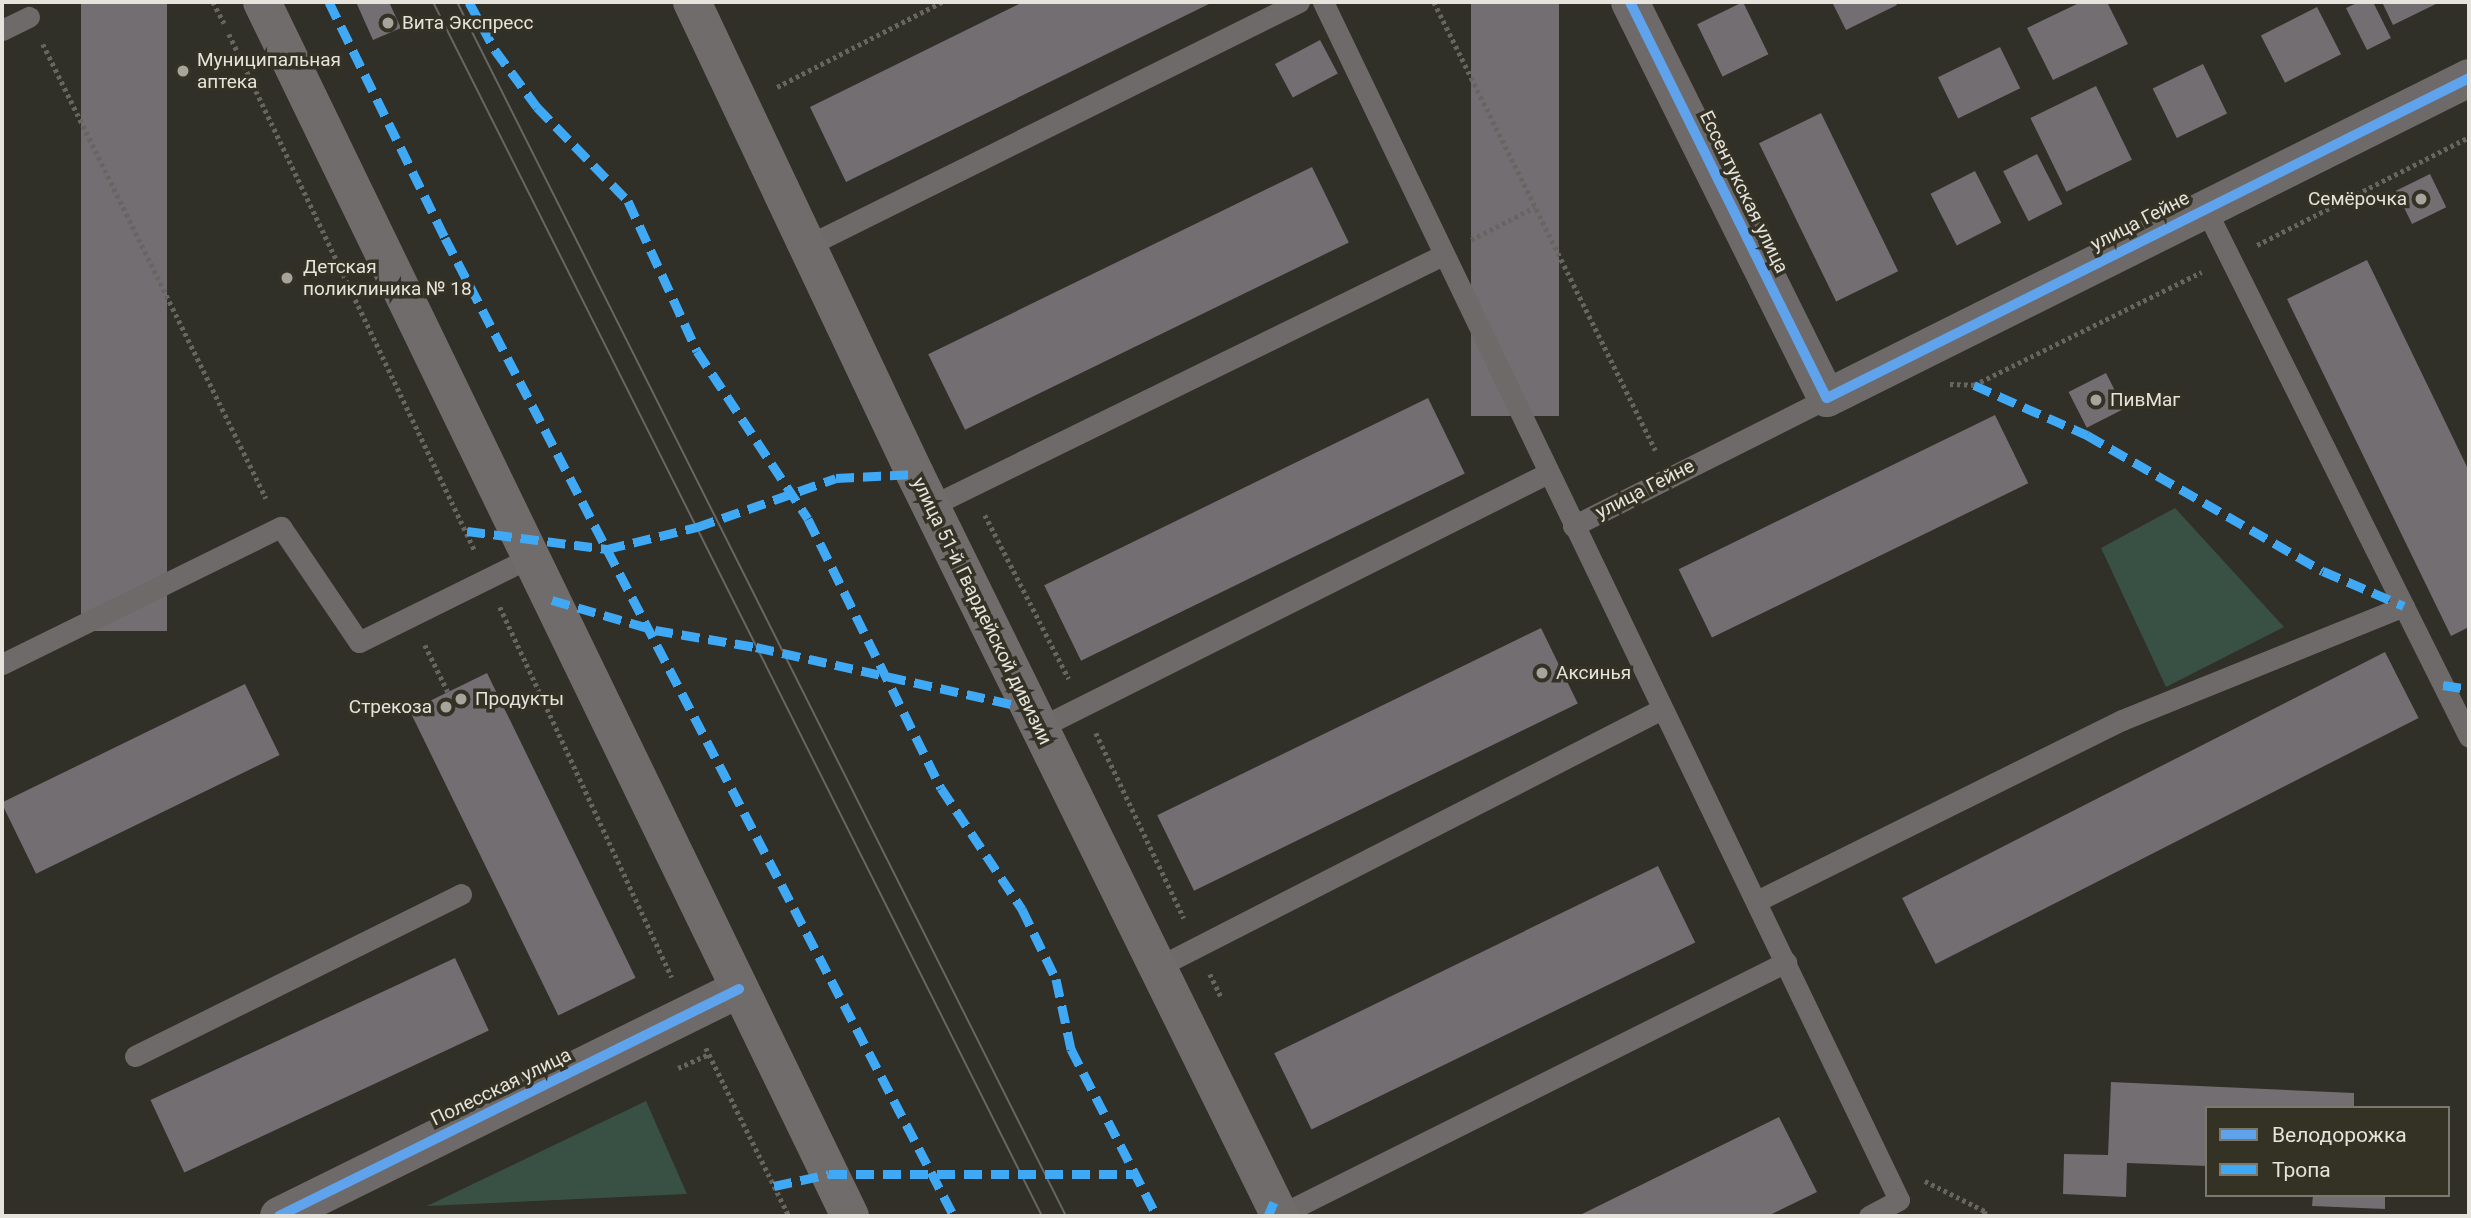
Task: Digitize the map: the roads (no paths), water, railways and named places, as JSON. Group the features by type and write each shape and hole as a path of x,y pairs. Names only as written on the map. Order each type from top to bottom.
{"main road":[{"path":"262,2 850,1216"},
{"name":"улица 51-й Гвардейской дивизии","path":"692,2 931,506 1156,968 1280,1215"}],"street":[{"name":"Ессентукская улица","path":"1635,3 1827,398"},
{"name":"улица Гейне","path":"1827,398 2469,78"},
{"name":"Полесская улица","path":"279,1216 738,989"}],"lane":[{"path":"807,246 1299,2"},
{"path":"1323,2 1899,1200 1869,1216"},
{"path":"2,30 29,17"},
{"path":"2205,208 2469,737"},
{"path":"931,506 1443,255"},
{"name":"улица Гейне","path":"1573,526 1827,398"},
{"path":"1039,728 1548,472"},
{"path":"2,664 281,527 359,642 531,557"},
{"path":"1757,901 2122,720 2404,606"},
{"path":"1156,968 1662,709"},
{"path":"135,1056 461,894"},
{"path":"1280,1215 1786,962"}],"tram line":[{"path":"433,2 1042,1216"},
{"path":"457,2 1066,1216"}],"place":[{"name":"Вита Экспресс","path":"388,23"},
{"name":"Муниципальная аптека","path":"183,71"},
{"name":"Семёрочка","path":"2421,199"},
{"name":"Детская поликлиника № 18","path":"287,278"},
{"name":"ПивМаг","path":"2096,400"},
{"name":"Аксинья","path":"1542,673"},
{"name":"Продукты","path":"461,699"},
{"name":"Стрекоза","path":"446,707"}]}
